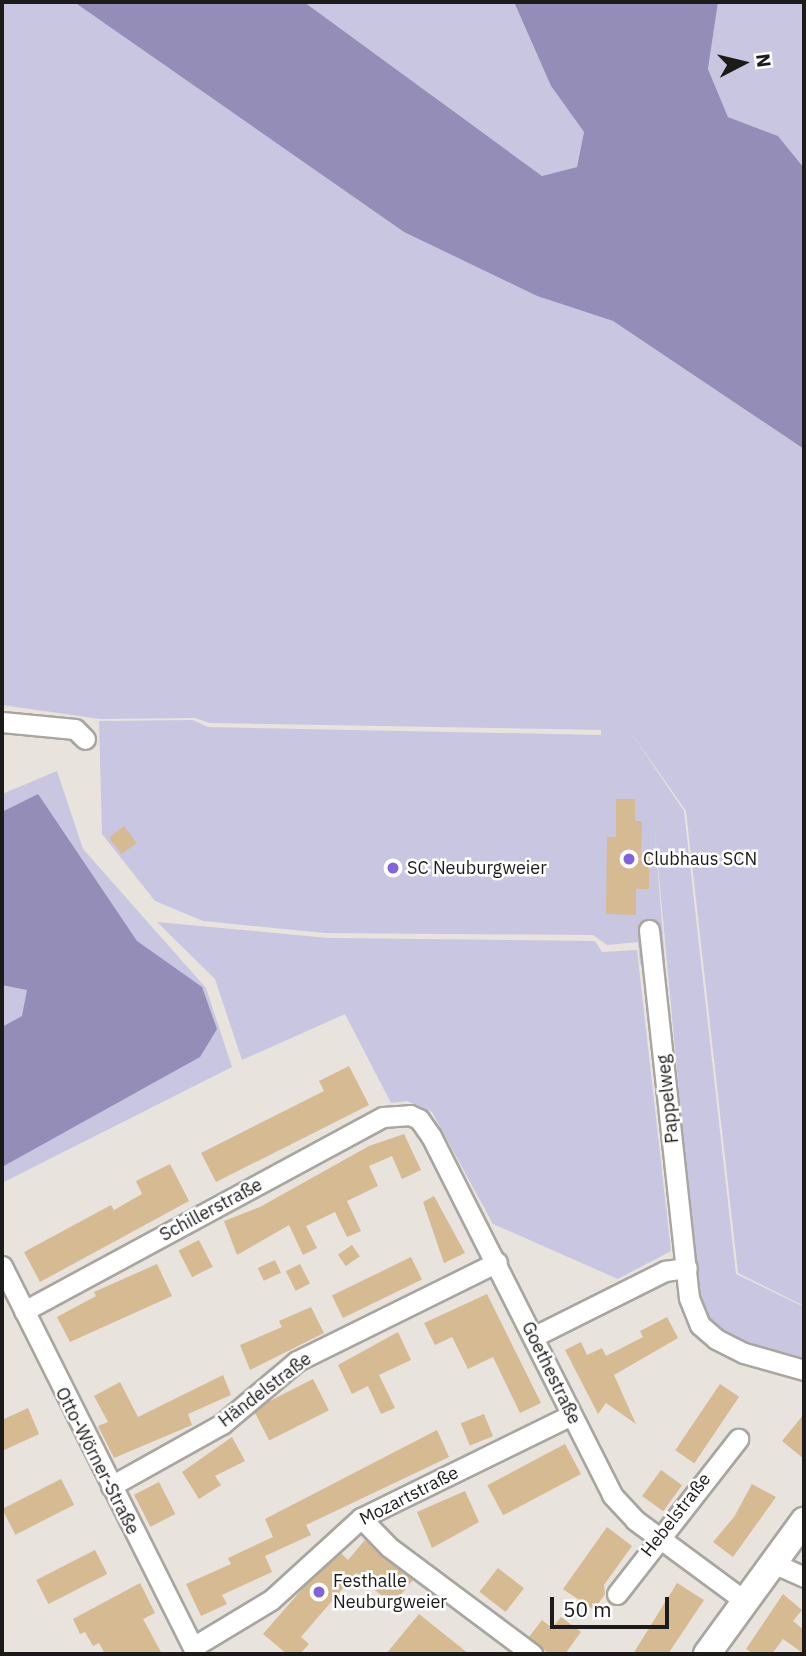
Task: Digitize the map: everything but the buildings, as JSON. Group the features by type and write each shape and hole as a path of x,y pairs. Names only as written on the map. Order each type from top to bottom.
{"main road":[{"path":"707,1654 804,1521"}],"street":[{"path":"2,722 75,729 85,739"},
{"name":"Pappelweg","path":"649,930 689,1298 708,1332 744,1353 804,1370"},
{"name":"Goethestraße","path":"399,1114 419,1119 431,1136 497,1262 612,1495 661,1539 745,1601"},
{"name":"Schillerstraße","path":"24,1311 383,1117 399,1114"},
{"name":"Händelstraße","path":"111,1486 222,1424 297,1361 497,1262"},
{"name":"Otto-Wörner-Straße","path":"2,1266 194,1650"},
{"path":"533,1337 665,1271 687,1268"},
{"name":"Mozartstraße","path":"194,1650 271,1600 361,1518 571,1415"},
{"name":"Hebelstraße","path":"617,1594 738,1439"},
{"path":"361,1518 389,1547 523,1652"},
{"path":"773,1563 804,1577"}],"shaded area":[{"path":"2,2 74,2 404,232 537,296 613,321 804,449 804,1306 738,1273 686,811 630,731 684,811 736,1274 804,1307 804,1362 724,1335 708,1321 698,1296 654,823 665,961 640,964 638,942 607,945 593,935 325,933 203,921 155,901 102,834 99,721 193,720 208,727 601,735 601,730 210,723 195,718 100,719 2,705"},
{"path":"74,2 304,2 542,176 577,167 584,132 551,86 514,2 718,2 708,69 728,117 778,136 804,168 804,449 613,321 537,296 404,232"},
{"path":"304,2 514,2 551,86 584,132 577,167 542,176"},
{"path":"718,2 804,2 804,168 778,136 728,117 708,69"},
{"path":"57,771 83,849 206,988 232,1067 2,1183 2,794"},
{"path":"38,794 137,941 202,987 217,1029 200,1057 2,1167 2,1027 22,1016 27,990 2,985 2,812"},
{"path":"157,922 328,938 595,941 602,952 637,950 671,1251 618,1279 493,1224 432,1112 407,1101 391,1103 345,1014 242,1060 215,979"}],"place":[{"name":"Clubhaus SCN","path":"629,859"},
{"name":"SC Neuburgweier","path":"393,868"},
{"name":"Festhalle Neuburgweier","path":"319,1592"}]}
